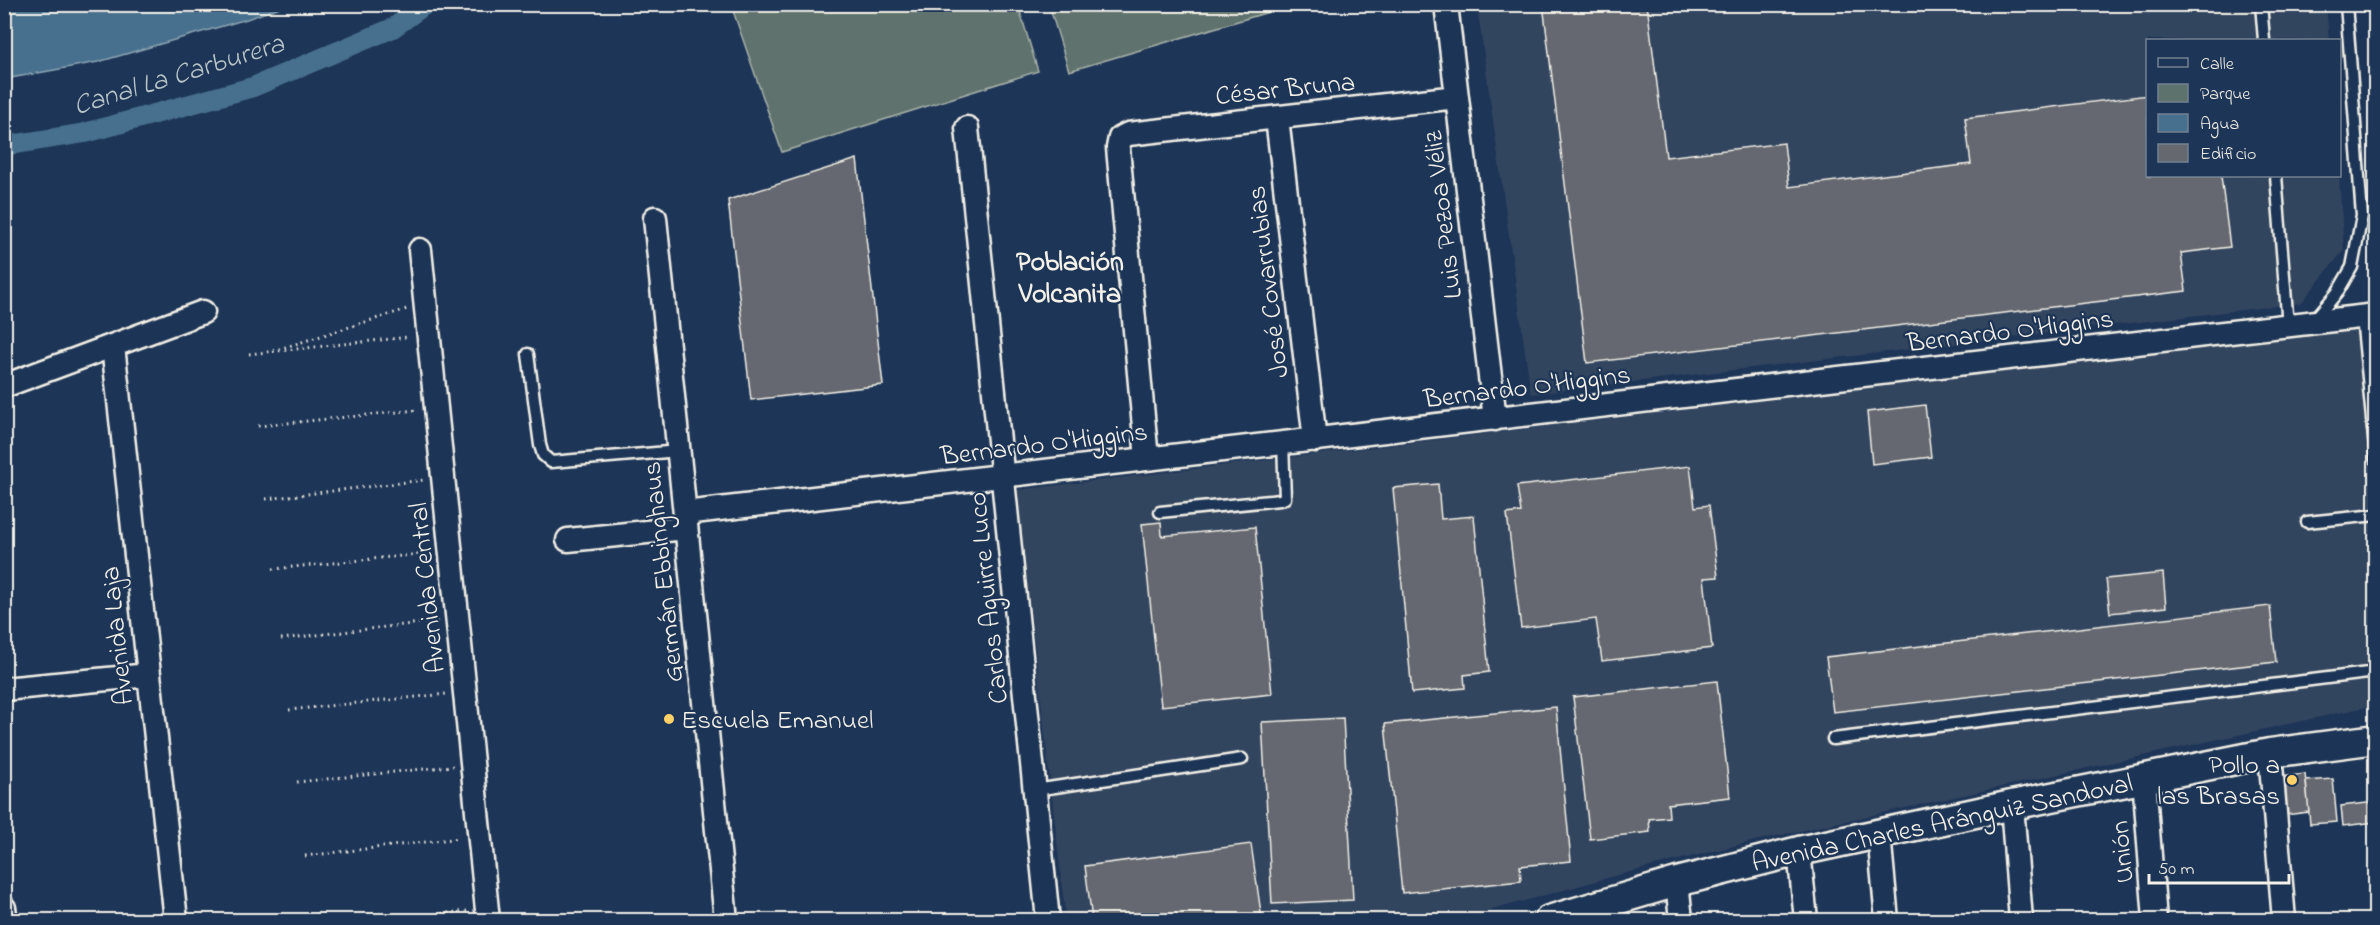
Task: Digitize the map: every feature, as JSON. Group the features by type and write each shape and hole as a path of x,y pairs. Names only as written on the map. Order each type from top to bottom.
{"street":[{"name":"Luis Pezoa Véliz","path":"1446,4 1495,419"},
{"name":"César Bruna","path":"1148,459 1118,148 1120,138 1128,134 1457,98"},
{"name":"José Covarrubias","path":"1277,118 1315,440"},
{"name":"Carlos Aguirre Luco","path":"967,128 1048,921"},
{"name":"Germán Ebbinghaus","path":"655,218 726,921"},
{"name":"Avenida Central","path":"420,250 480,916"},
{"path":"4,386 203,312"},
{"name":"Bernardo O'Higgins","path":"568,540 1003,476 2369,316"},
{"name":"Avenida Laja","path":"113,346 176,921"},
{"path":"4,689 149,675"},
{"name":"Avenida Charles Aránguiz Sandoval","path":"1560,919 1677,882 1799,851 2270,753 2376,739"},
{"path":"2270,753 2284,921"},
{"name":"Unión","path":"2144,778 2155,921"},
{"path":"2012,805 2022,921"},
{"path":"1879,834 1887,921"},
{"path":"1799,851 1806,921"},
{"path":"1677,882 1680,921"},
{"path":"4,908 6,921"}],"lane":[{"path":"2261,4 2264,39"},
{"path":"2299,324 2337,293 2352,267 2362,216 2346,4"},
{"path":"2276,177 2299,324"},
{"path":"2369,316 2376,459"},
{"path":"528,354 540,445 543,455 551,462 679,451"},
{"path":"1160,512 1285,498 1283,444"},
{"path":"2307,522 2376,515"},
{"path":"1833,739 2376,672"},
{"path":"1035,790 1242,759"}],"path":[{"path":"266,353 411,308"},
{"path":"249,354 413,336"},
{"path":"258,426 421,409"},
{"path":"266,499 428,479"},
{"path":"273,569 435,552"},
{"path":"281,639 442,621"},
{"path":"289,710 450,693"},
{"path":"297,782 455,766"},
{"path":"305,856 464,838"},
{"path":"382,921 480,916"}],"shaded area":[{"path":"1477,5 2326,5 2329,39 2146,39 2146,177 2339,177 2344,250 2301,303 1531,394"},
{"path":"2375,327 2375,705 1754,841 1618,875 1455,920 1066,920 1017,490"}],"green space":[{"path":"1049,4 1292,5 1069,71"},
{"path":"731,5 1018,5 1038,71 782,152"}],"water":[{"path":"5,4 286,5 247,19 98,62 5,79"}],"building":[{"path":"1543,4 1647,4 1666,157 1784,143 1789,187 1971,164 1965,118 2146,95 2146,177 2221,177 2230,247 2181,253 2186,291 1587,363"},
{"path":"857,159 883,385 751,400 728,200"},
{"path":"1925,405 1931,457 1872,464 1867,412"},
{"path":"1690,466 1695,507 1709,505 1718,577 1704,578 1712,648 1602,661 1596,619 1521,628 1507,514 1521,512 1517,486"},
{"path":"1438,484 1441,519 1474,516 1489,672 1464,675 1465,688 1412,693 1393,488"},
{"path":"1161,522 1162,536 1255,527 1272,694 1161,706 1142,524"},
{"path":"2163,573 2166,607 2110,613 2106,579"},
{"path":"2270,606 2276,662 1833,712 1826,657"},
{"path":"1717,681 1730,797 1668,804 1669,817 1649,819 1650,832 1590,839 1573,697"},
{"path":"1556,707 1571,861 1520,866 1521,881 1402,893 1385,724"},
{"path":"1343,718 1353,900 1272,904 1262,722"},
{"path":"2305,774 2309,812 2285,815 2281,777"},
{"path":"2333,779 2337,822 2310,824 2306,781"},
{"path":"2376,802 2376,822 2343,826 2341,806"},
{"path":"1251,844 1262,920 1092,920 1085,866"}],"waterway":[{"name":"Canal La Carburera","path":"4,146 85,133 253,87 393,28 426,4"}],"place":[{"name":"Escuela Emanuel","path":"669,719"},
{"name":"Pollo a las Brasas","path":"2292,780"}],"district":[{"name":"Población Volcanita","path":"1070,276"}]}
